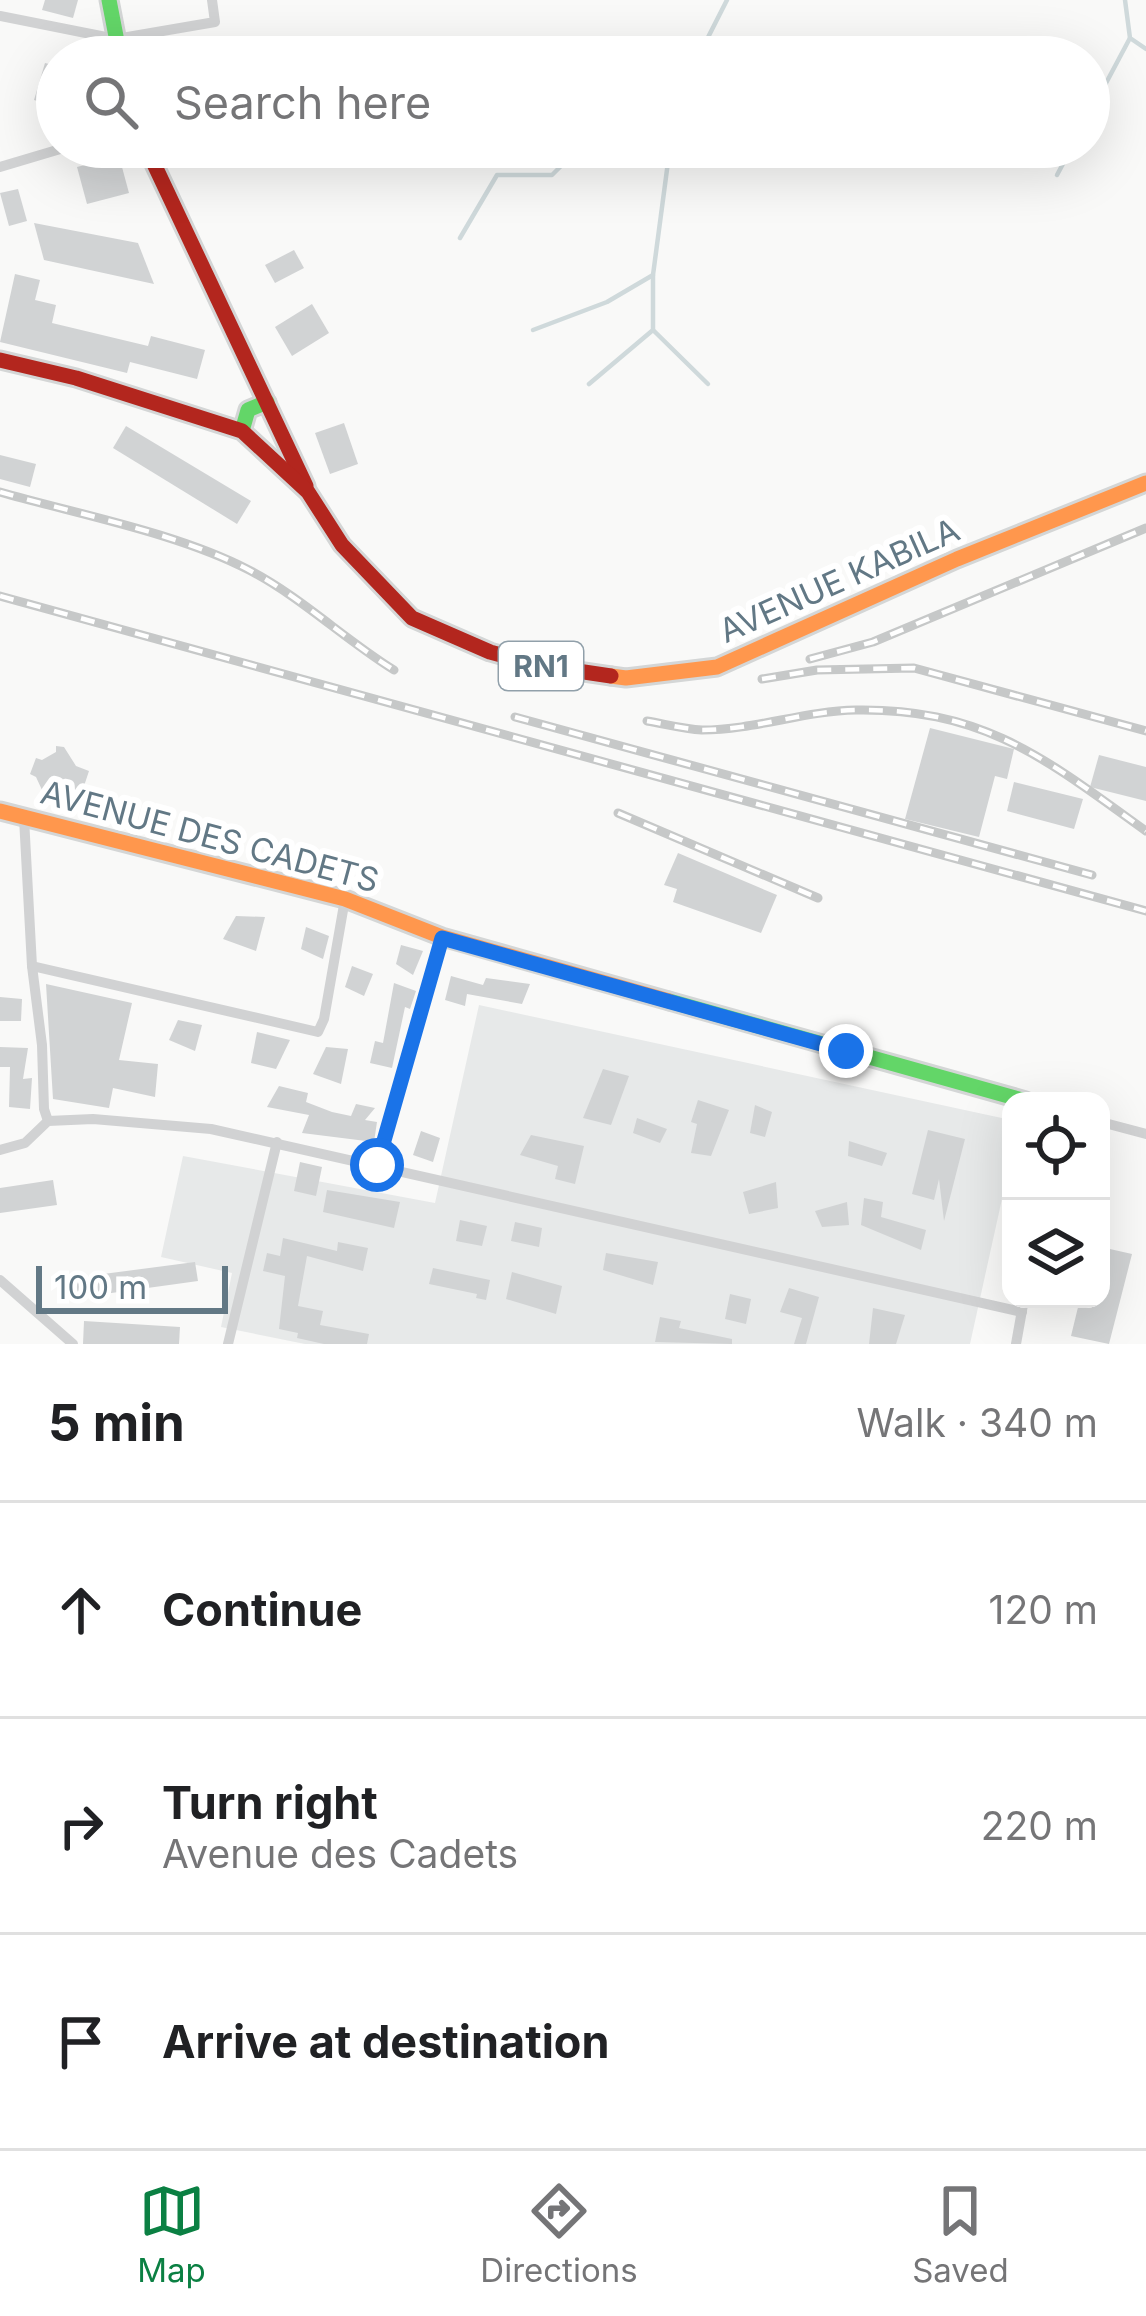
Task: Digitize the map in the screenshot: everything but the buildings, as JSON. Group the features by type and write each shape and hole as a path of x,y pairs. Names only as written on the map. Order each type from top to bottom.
{"main road":[{"path":"109,0 115,36"},
{"path":"156,168 308,492"},
{"name":"AVENUE KABILA","path":"0,360 76,378 242,431 308,492 342,544 412,618 490,652 537,665 626,678 717,667 957,559 1146,483"},
{"path":"242,431 248,410 267,402"},
{"name":"AVENUE DES CADETS","path":"0,811 345,899 442,938 1002,1094"}],"street":[{"path":"134,36 213,23 217,19 212,0"},
{"path":"0,16 101,36"},
{"path":"0,166 36,156"},
{"path":"25,818 32,966 48,1121"},
{"path":"32,966 318,1032 345,899"},
{"path":"377,1165 442,938"},
{"path":"0,1150 25,1143 48,1121 149,1122 277,1142 1002,1300"},
{"path":"1110,1124 1146,1134"},
{"path":"227,1344 277,1142"},
{"path":"0,1280 73,1344"},
{"path":"1016,1344 1022,1308"}],"shaded area":[{"path":"479,1005 1002,1118 1002,1199 970,1344 305,1344 221,1327 232,1273 161,1257 183,1156 435,1203"}],"waterway":[{"path":"709,36 727,0"},
{"path":"1125,0 1130,38 1146,49"},
{"path":"1110,76 1130,38"},
{"path":"460,238 497,175 552,175 559,168"},
{"path":"589,384 653,330 653,275 667,168"},
{"path":"1057,175 1061,168"},
{"path":"533,330 607,302 653,275"},
{"path":"653,330 708,384"}],"railway":[{"path":"0,492 159,535 221,557 287,593 394,670"},
{"path":"810,659 873,642 1146,528"},
{"path":"0,596 1146,911"},
{"path":"762,679 817,670 914,668 1146,731"},
{"path":"647,721 702,730 856,710 942,718 1012,743 1045,761 1146,831"},
{"path":"515,717 1092,875"},
{"path":"618,813 818,898"}],"traffic: fast":[{"path":"109,0 116,36"},
{"path":"242,431 248,410 267,402"},
{"path":"669,1001 1002,1094"}],"traffic: slow":[{"path":"611,676 717,667 957,559 1146,483"},
{"path":"0,811 345,899 442,937 669,1001"}],"traffic: jam":[{"path":"156,168 306,486"},
{"path":"0,360 76,378 242,431 308,492 342,545 412,618 490,652 537,665 611,676"}],"route":[{"path":"377,1165 442,938 846,1051"}]}
